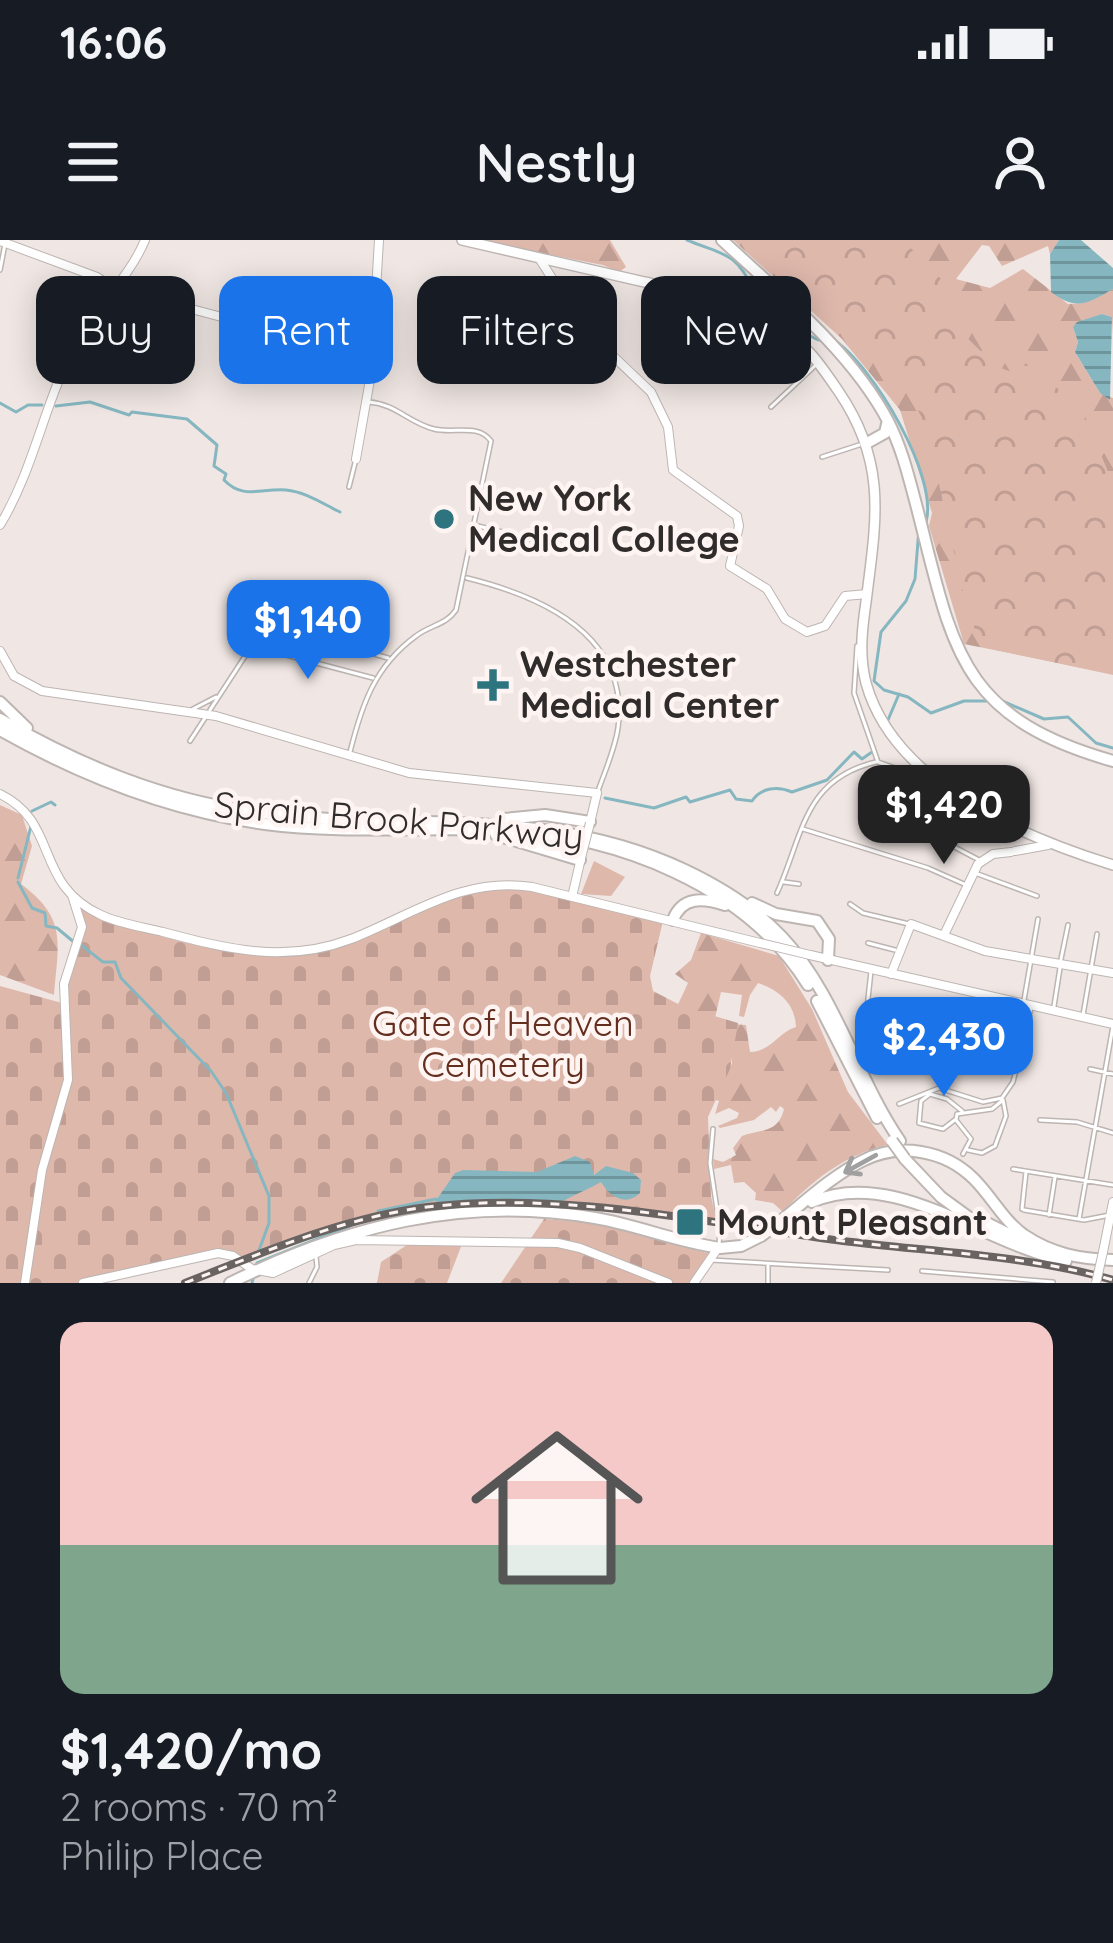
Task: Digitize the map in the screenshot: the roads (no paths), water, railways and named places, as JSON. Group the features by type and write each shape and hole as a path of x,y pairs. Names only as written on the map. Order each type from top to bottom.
{"highway":[{"path":"725,240 826,339 890,417 905,453 952,638 969,673 993,701 1044,733 1113,759"},
{"path":"826,339 882,410 902,454 923,525"},
{"path":"867,443 887,431 882,410"},
{"path":"867,443 890,437 902,454"},
{"path":"0,702 20,723 69,756"},
{"name":"Sprain Brook Parkway","path":"0,719 69,756 157,790 241,810 307,818 543,835 626,854 704,888 757,923 804,978 909,1159 986,1223 1059,1257"},
{"name":"Sprain Brook Parkway","path":"0,730 112,785 212,814 306,828 534,826 600,838 662,860 716,886 819,955 896,1141"},
{"path":"468,826 540,815 590,823"},
{"path":"468,826 581,859"},
{"path":"716,886 773,914 813,919 826,931 819,955 843,963"},
{"path":"673,920 682,905 703,900 725,905 757,923"},
{"path":"768,1232 860,1162 888,1152 917,1151 967,1172 1012,1225 1059,1257"},
{"path":"234,1283 343,1238 419,1221 477,1215 583,1219 714,1253 744,1246 824,1197 847,1191 902,1198 1021,1250 1109,1259"}],"main road":[{"path":"462,240 538,257 550,266 744,309 787,332 818,362 867,443 877,505 861,640 868,690 891,735 925,770 992,815 1048,845 1113,865"}],"street":[{"path":"118,276 145,240"},
{"path":"377,276 379,240"},
{"path":"0,270 3,242 88,276"},
{"path":"550,266 560,285 600,318 611,354 651,392 668,427 674,472 737,516 740,526 730,566 767,589 783,618 803,631 821,629 841,602 866,596"},
{"path":"772,407 818,362"},
{"path":"0,525 58,384"},
{"path":"349,487 369,384"},
{"path":"348,757 374,679 389,659 429,627 452,617 465,578 491,445 488,434 430,428 390,404 367,401"},
{"path":"821,457 867,443"},
{"path":"476,525 539,541"},
{"path":"532,539 533,530"},
{"path":"465,578 549,605 585,634 604,661 618,699 619,723 572,897"},
{"path":"374,679 252,646 242,639 242,630 255,620 389,659"},
{"path":"861,640 854,693 878,762"},
{"path":"190,741 252,646"},
{"path":"0,651 14,676 34,689 223,718 348,757 442,778 597,793"},
{"path":"175,710 201,707 222,692"},
{"path":"214,704 214,712 223,718"},
{"path":"777,893 816,796 848,771 878,762 909,773 965,810 984,818 992,815"},
{"path":"0,794 33,818 51,870 94,911 230,950 268,954 338,943 478,886 514,884 819,955"},
{"path":"801,829 928,868 967,886"},
{"path":"928,833 961,854 981,860"},
{"path":"944,934 981,860 1048,845"},
{"path":"973,873 1037,896"},
{"path":"782,881 799,884"},
{"path":"25,1283 42,1170 68,1079 64,984 82,927 72,894"},
{"path":"850,904 863,913 944,934 986,951 1113,973"},
{"path":"962,1111 944,1129 919,1123 917,1113 922,1098 930,1094 962,1111 992,1109 1003,1099 1013,1082 1038,920"},
{"path":"891,974 910,924"},
{"path":"1053,1012 1068,925"},
{"path":"1083,1018 1097,934"},
{"path":"868,944 898,950"},
{"path":"843,963 1113,1024 1079,1219"},
{"path":"872,970 867,1008 879,1021 894,1021"},
{"path":"1090,1069 1113,1074"},
{"path":"898,1104 939,1088 983,1102 1003,1099"},
{"path":"956,1119 970,1135 965,1152 982,1153 995,1146 1006,1116 1003,1099"},
{"path":"1040,1120 1113,1132"},
{"path":"694,1283 714,1253 718,1220 710,1163 713,1129"},
{"path":"1012,1169 1113,1185"},
{"path":"1026,1171 1022,1212 1079,1219 1112,1216"},
{"path":"1049,1215 1056,1175"},
{"path":"1096,1283 1109,1259 1113,1202"},
{"path":"82,1283 218,1253 259,1271 282,1271 340,1243 371,1239 558,1243 668,1283"},
{"path":"714,1253 768,1263 888,1270"},
{"path":"309,1283 318,1264 315,1255"},
{"path":"768,1263 768,1283"},
{"path":"922,1271 1053,1282 1055,1274"},
{"path":"934,1283 936,1272"},
{"path":"1000,1283 1001,1275"}],"water":[{"path":"1059,240 1081,240 1113,268 1113,289 1082,303 1068,302 1051,292 1050,254"},
{"path":"1102,314 1112,317 1110,400 1100,393 1075,352 1078,342 1073,327"},
{"path":"575,1156 590,1162 594,1175 606,1166 633,1173 641,1180 640,1193 619,1198 601,1182 563,1201 435,1202 455,1173 463,1170 537,1172"}],"waterway":[{"path":"687,240 734,261 754,291 775,300 819,340"},
{"path":"834,340 867,373 900,424 923,478 926,522"},
{"path":"56,406 90,402 129,415 187,419 217,445 214,466 226,474 224,480 231,486 245,491 293,491 340,512"},
{"path":"0,403 16,412 28,405 42,405"},
{"path":"919,528 915,579 906,601 881,632 874,681 931,713 964,701 991,701"},
{"path":"888,720 899,694"},
{"path":"1000,700 1044,719 1068,717 1096,743 1113,748"},
{"path":"605,798 654,808 730,790 736,799 752,801 765,790 792,792 827,780 854,752 862,759 872,752"},
{"path":"32,811 51,802 55,805"},
{"path":"18,878 31,826"},
{"path":"18,882 32,908 45,913 46,926 57,928 75,943"},
{"path":"81,945 103,962 115,962 121,978 211,1071 226,1093 269,1196 269,1223 258,1253"},
{"path":"378,1211 436,1199"},
{"path":"257,1263 350,1226"},
{"path":"252,1283 253,1279"}],"railway":[{"path":"185,1283 364,1219 479,1203 636,1211 1013,1260 1113,1280"}],"place":[{"name":"New York Medical College","path":"444,519"},
{"name":"Westchester Medical Center","path":"493,685"},
{"name":"Mount Pleasant","path":"690,1222"}],"park label":[{"name":"Gate of Heaven Cemetery","path":"503,1044"}]}
